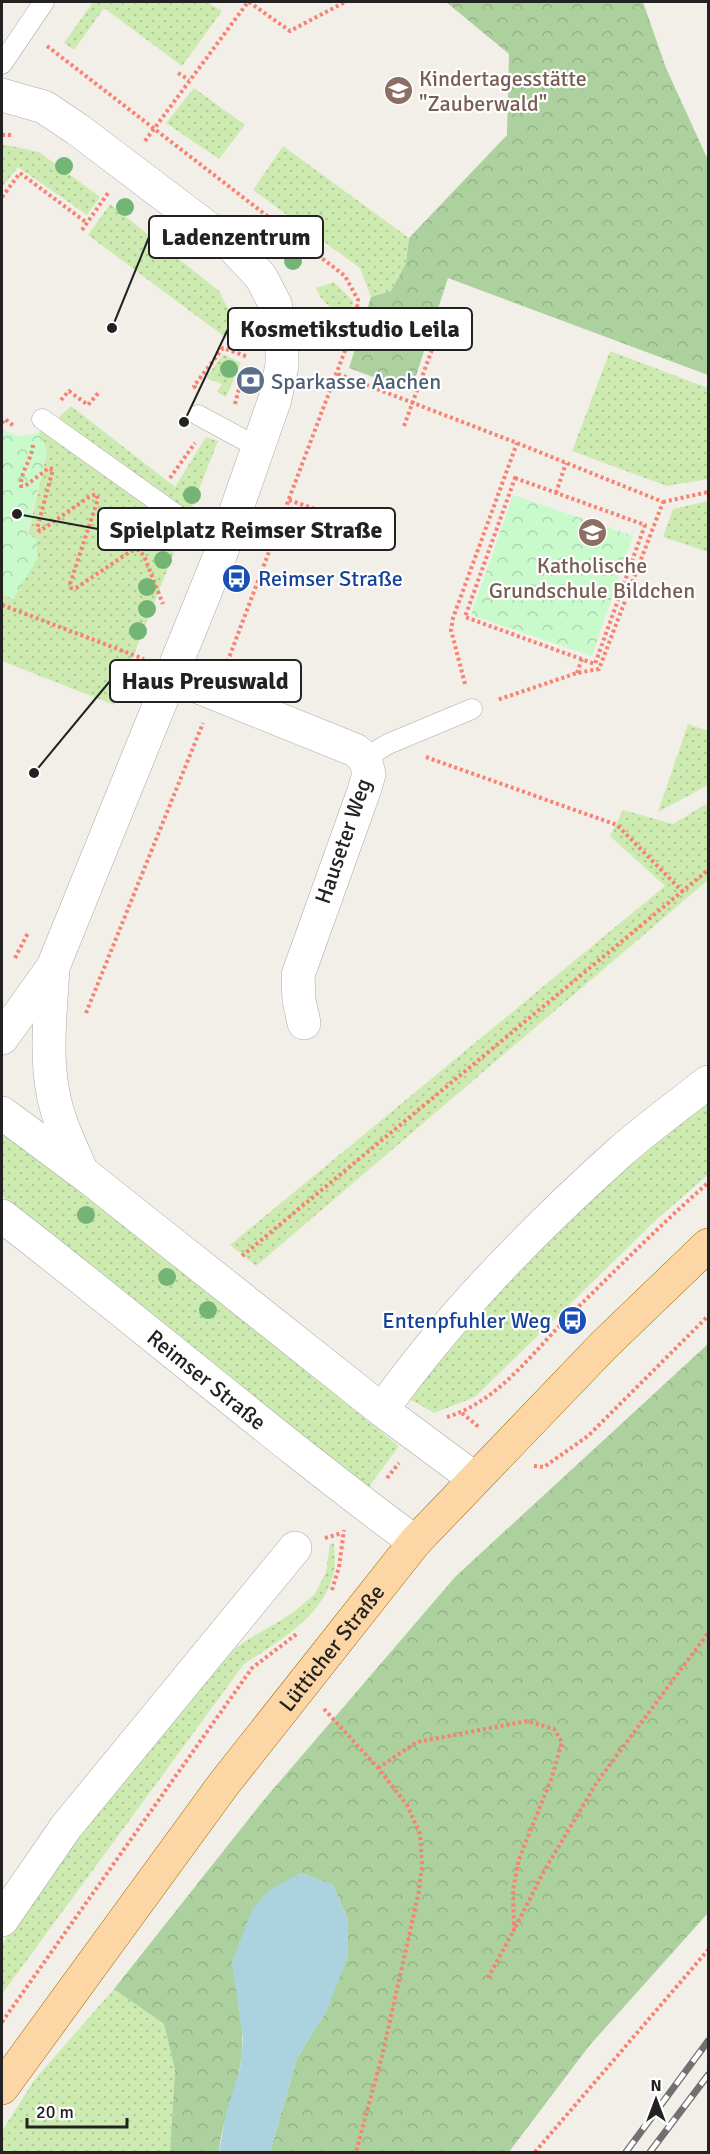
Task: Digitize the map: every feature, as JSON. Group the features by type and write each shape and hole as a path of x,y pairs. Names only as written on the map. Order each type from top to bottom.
{"main road":[{"name":"Lütticher Straße","path":"2,2088 223,1785 415,1542 604,1346 708,1245"}],"street":[{"path":"2,95 44,107 127,166 233,247 261,277 275,304 282,335 282,365 275,399 223,548 53,967 2,1038"},
{"name":"Hauseter Weg","path":"171,676 355,750 377,751 298,975 299,1000 304,1023"},
{"path":"53,967 50,1070 53,1095 65,1133 82,1172"},
{"path":"382,1410 419,1358 549,1218 621,1151 708,1082"},
{"path":"2,1113 82,1172 382,1410 475,1479"},
{"name":"Reimser Straße","path":"2,1216 106,1296 365,1505 415,1542"},
{"path":"2,1920 66,1827 296,1548"}],"lane":[{"path":"2,64 44,2"},
{"path":"198,415 259,448"},
{"path":"42,419 223,548"},
{"path":"377,751 472,709"}],"path":[{"path":"82,230 155,126 248,2 290,31 345,2"},
{"path":"24,29 155,126 345,276 358,300 355,324 338,375 214,695 85,1014"},
{"path":"178,73 189,80"},
{"path":"2,135 20,138"},
{"path":"2,197 20,173 87,223"},
{"path":"98,187 116,201"},
{"path":"404,426 446,314"},
{"path":"223,348 248,357"},
{"path":"226,432 248,357 248,349"},
{"path":"338,375 517,443 663,502 708,492"},
{"path":"30,436 33,446 32,457 21,480 21,486 25,486 49,468 53,469 37,529 39,531 90,497 96,494 98,499 70,584 71,588 76,588 131,551 140,550 164,609 168,599"},
{"path":"517,443 453,618 452,630 472,709 577,673 599,669 663,502"},
{"path":"556,494 566,463"},
{"path":"515,478 645,525 595,664 582,659 465,617 515,478"},
{"path":"289,500 354,523"},
{"path":"2,605 144,659 148,649"},
{"path":"577,673 582,659"},
{"path":"377,751 617,825 683,892"},
{"path":"214,1277 708,870"},
{"path":"462,1413 492,1395 708,1183"},
{"path":"326,1599 332,1590 339,1567 342,1533 421,1437"},
{"path":"2,2022 252,1668 300,1632"},
{"path":"488,1978 543,1873 597,1782 708,1633"},
{"path":"299,1686 336,1719 357,1747 378,1768 407,1805 420,1834 422,1865 419,1891 387,2034 356,2152"},
{"path":"378,1768 417,1742 527,1721 554,1729 562,1742 552,1777 519,1859 513,1890 513,1930"},
{"path":"535,2152 708,1950"}],"green space":[{"path":"93,2 207,2 222,11 182,66 104,8 74,50 64,43"},
{"path":"446,2 643,2 666,68 708,160 708,375 448,278 411,391 349,368 371,297 391,291 406,263 409,238 507,135 509,54"},
{"path":"194,88 245,125 219,159 166,123"},
{"path":"2,144 39,152 100,197 87,215 18,167 2,187"},
{"path":"283,146 409,238 406,263 391,291 371,297 360,268 253,190"},
{"path":"110,204 219,291 239,329 237,346 88,235"},
{"path":"334,282 353,301 352,318 344,334 336,336 331,308 321,298 316,288"},
{"path":"610,351 708,388 708,479 667,486 572,451"},
{"path":"223,354 241,363 226,397 217,392 222,384 206,378"},
{"path":"71,406 175,487 206,437 218,441 114,705 2,661 2,594 13,598 47,452 39,432 51,425"},
{"path":"2,428 19,436 39,432 47,452 27,533 36,539 38,557 13,599 2,594"},
{"path":"513,495 633,536 592,656 471,615"},
{"path":"708,501 708,552 663,537 673,509"},
{"path":"688,724 708,731 708,785 658,812"},
{"path":"708,803 708,880 256,1266 230,1245 665,886 610,836 623,810 673,824"},
{"path":"708,1092 708,1175 657,1219 475,1397 434,1413 406,1397 499,1282"},
{"path":"2,1127 399,1446 368,1488 2,1196"},
{"path":"708,1344 708,1913 589,2046 509,2152 270,2152 297,2058 327,2010 348,1920 333,1885 300,1873 232,1962 241,2014 242,2054 238,2078 222,2131 219,2152 170,2152 175,2070 164,2024 114,1989 263,1801 455,1577"},
{"path":"334,1543 334,1571 321,1601 299,1626 244,1664 2,1994 2,1945 30,1897 208,1668 241,1644 291,1614 315,1594 326,1572 330,1544"},
{"path":"114,1989 164,2024 175,2070 170,2152 2,2152 2,2131 35,2079"}],"water":[{"path":"300,1873 333,1885 348,1920 348,1956 327,2010 297,2058 270,2152 219,2152 226,2114 240,2069 243,2039 232,1962 252,1910 268,1891"}],"railway":[{"path":"626,2152 708,2041"},
{"path":"650,2152 708,2075"}],"place":[{"name":"Kindertagesstätte \"Zauberwald\"","path":"398,91"},
{"name":"Ladenzentrum","path":"112,328"},
{"name":"Sparkasse Aachen","path":"250,381"},
{"name":"Kosmetikstudio Leila","path":"184,422"},
{"name":"Spielplatz Reimser Straße","path":"17,514"},
{"name":"Katholische Grundschule Bildchen","path":"592,533"},
{"name":"Reimser Straße","path":"237,578"},
{"name":"Haus Preuswald","path":"34,773"},
{"name":"Entenpfuhler Weg","path":"572,1320"}]}
